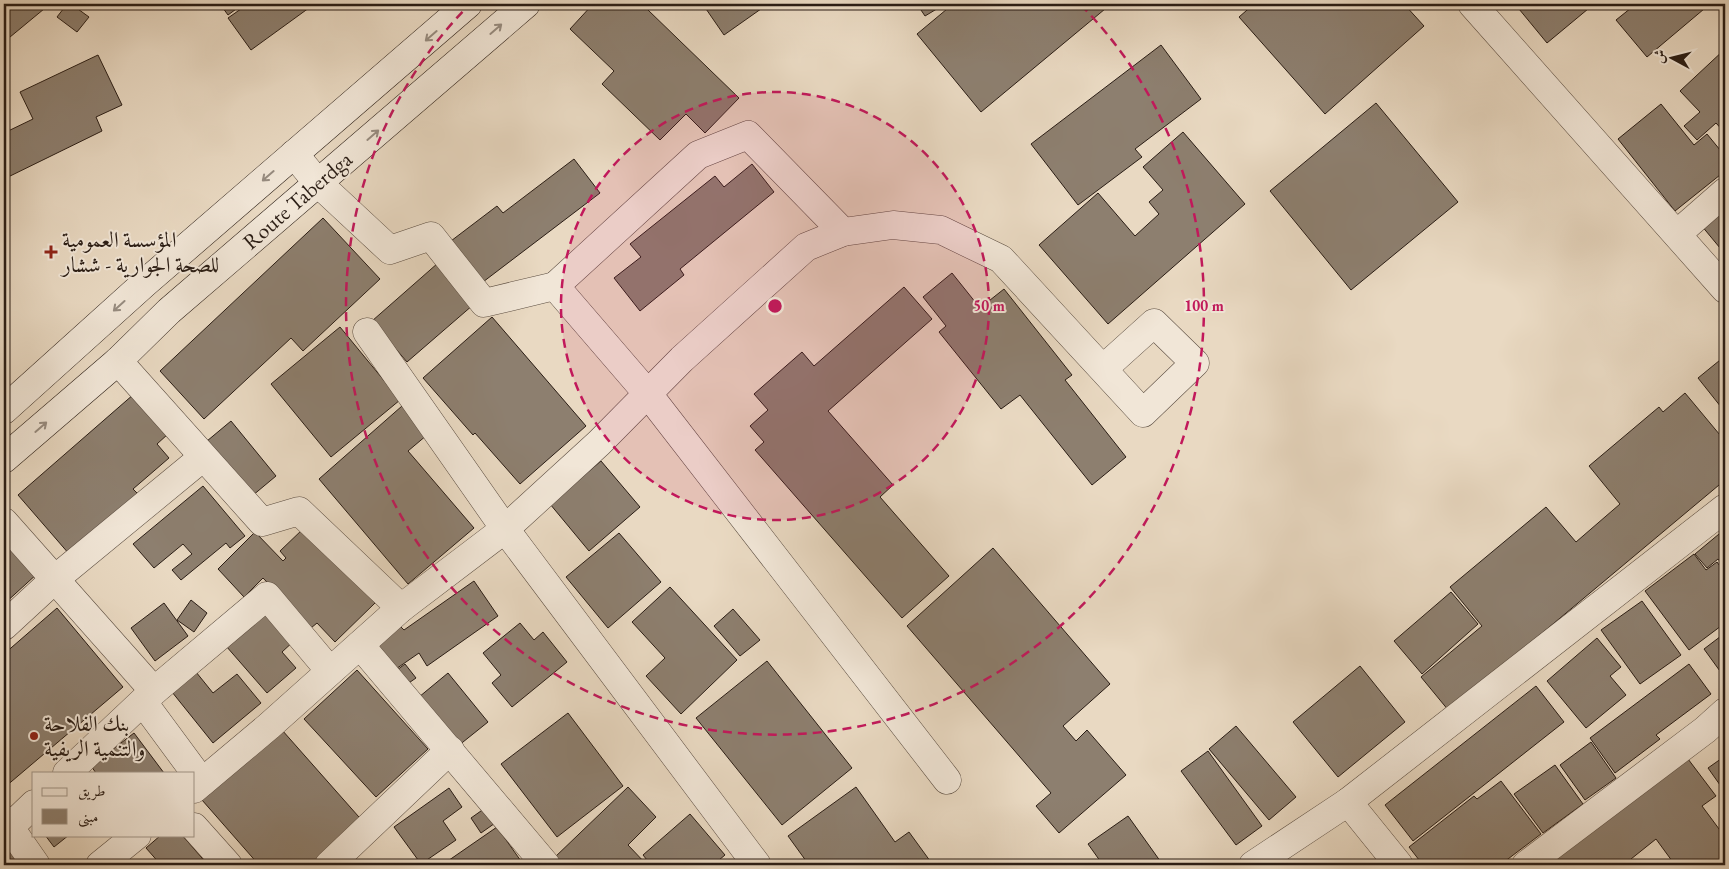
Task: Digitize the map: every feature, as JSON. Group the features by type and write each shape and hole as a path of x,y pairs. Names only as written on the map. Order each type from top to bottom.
{"street":[{"name":"Route Taberdga","path":"4,410 145,283 468,4"},
{"name":"Route Taberdga","path":"4,459 118,361 169,311 526,4"},
{"path":"1472,4 1725,289"},
{"path":"294,154 318,183 390,250 431,236 484,303 555,286 698,155 748,135 843,232"},
{"path":"1677,234 1725,192"},
{"path":"198,785 269,726 401,608 505,529 599,443 682,359 806,247 843,232 894,225 941,230 1001,259 1103,369"},
{"path":"145,283 169,311"},
{"path":"555,286 648,394 947,780"},
{"path":"366,332 505,529 757,865"},
{"path":"118,361 202,458 262,522 299,511 401,608"},
{"path":"4,626 55,579 202,458"},
{"path":"1253,865 1348,802 1725,508"},
{"path":"4,522 55,579 148,696 191,772"},
{"path":"68,772 148,696 267,596 330,671"},
{"path":"360,645 450,750 541,863"},
{"path":"1526,865 1705,730 1725,712"},
{"path":"329,865 450,750"},
{"path":"1348,802 1398,865"},
{"path":"32,805 7,823 36,865"},
{"path":"195,828 228,865"},
{"path":"100,865 136,836"}],"building":[{"path":"4,4 50,4 4,42"},
{"path":"67,4 71,4 89,17 77,32 57,17"},
{"path":"220,4 243,4 228,15"},
{"path":"248,4 313,5 251,50 228,18"},
{"path":"593,4 654,4 648,10 739,98 705,133 686,114 660,140 602,84 614,71 570,29"},
{"path":"707,4 768,4 724,35 704,6"},
{"path":"917,4 945,4 925,16"},
{"path":"953,4 1111,4 981,112 917,34"},
{"path":"1254,4 1404,4 1424,26 1325,114 1239,17"},
{"path":"1525,4 1594,4 1547,43 1519,9"},
{"path":"1636,4 1700,4 1704,9 1647,57 1616,20"},
{"path":"1161,45 1201,99 1135,149 1142,157 1078,205 1031,144"},
{"path":"1725,49 1725,133 1716,123 1697,140 1684,126 1700,112 1680,91"},
{"path":"98,55 122,105 96,117 102,131 4,179 4,133 33,119 20,92"},
{"path":"1376,103 1458,202 1351,290 1270,191"},
{"path":"1661,104 1694,145 1707,134 1725,156 1725,171 1675,211 1618,139"},
{"path":"1183,132 1245,204 1108,324 1039,245 1098,193 1135,236 1159,214 1149,202 1163,190 1143,167"},
{"path":"574,159 600,193 479,285 447,244 497,206 503,213"},
{"path":"752,164 774,192 680,269 684,275 640,311 614,278 641,257 630,244 715,176 724,187"},
{"path":"1725,205 1725,254 1701,225"},
{"path":"323,218 380,279 303,351 291,338 204,419 160,371"},
{"path":"438,263 473,305 407,362 372,321"},
{"path":"952,273 980,308 1004,289 1072,375 1065,380 1126,457 1092,485 1020,395 1001,409 939,332 946,326 923,297"},
{"path":"904,287 932,319 828,411 893,485 880,497 949,576 902,618 755,450 764,442 750,426 768,410 754,394 802,352 814,366"},
{"path":"492,317 586,426 520,484 475,433 473,435 423,378"},
{"path":"340,327 400,400 331,457 271,384"},
{"path":"1725,356 1725,412 1698,378"},
{"path":"1685,393 1725,441 1725,480 1449,711 1421,677 1482,626 1450,587 1546,507 1576,542 1620,504 1589,466 1659,407 1663,412"},
{"path":"134,394 168,434 157,444 169,458 133,489 139,495 70,555 18,495"},
{"path":"402,406 427,435 408,451 474,528 408,584 319,479"},
{"path":"231,421 276,476 252,496 207,441"},
{"path":"601,461 640,507 589,551 550,504"},
{"path":"203,486 245,536 230,548 226,543 181,580 172,570 192,554 183,544 154,568 133,544"},
{"path":"304,528 375,603 335,642 317,623 311,628 263,578 244,597 218,569 255,532 283,561 286,558 280,551"},
{"path":"1725,529 1725,568 1718,559 1707,568 1695,554"},
{"path":"619,533 661,582 608,628 566,577"},
{"path":"4,535 38,573 4,604"},
{"path":"993,548 1110,684 1063,726 1076,741 1087,730 1126,775 1059,833 1036,806 1051,793 907,626"},
{"path":"1694,554 1706,570 1717,562 1725,573 1725,623 1689,650 1645,591"},
{"path":"474,581 498,616 427,666 419,653 393,671 374,644 400,626 404,630"},
{"path":"670,587 737,660 681,714 646,676 665,658 632,622"},
{"path":"1451,592 1478,624 1422,674 1394,641"},
{"path":"191,600 207,613 194,632 177,620"},
{"path":"1642,601 1681,655 1640,684 1601,630"},
{"path":"164,603 188,636 155,661 131,628"},
{"name":"بنك الفلاحة والتنمية الريفية","path":"57,608 123,687 5,787 4,654"},
{"path":"733,609 760,640 740,656 714,626"},
{"path":"269,610 295,640 282,652 296,668 267,693 226,646"},
{"path":"520,623 534,640 543,632 567,662 512,707 492,683 501,675 483,653"},
{"path":"1725,633 1725,678 1704,649"},
{"path":"1597,638 1621,667 1610,676 1626,695 1586,728 1547,681"},
{"path":"767,661 852,768 782,825 696,718"},
{"path":"405,664 416,678 403,687 393,673"},
{"path":"1689,664 1711,694 1656,735 1660,739 1615,773 1590,738"},
{"path":"1360,666 1405,722 1338,777 1293,722"},
{"path":"357,670 428,749 376,797 304,719"},
{"path":"196,672 213,693 237,674 261,703 213,743 172,692"},
{"path":"448,673 488,722 458,746 419,697"},
{"path":"1536,686 1564,722 1413,841 1385,805"},
{"path":"568,713 623,786 557,837 501,764"},
{"path":"1236,726 1296,797 1269,820 1209,749"},
{"path":"282,730 366,825 320,865 259,865 202,800"},
{"path":"134,733 163,772 95,772 91,766"},
{"path":"1591,742 1616,778 1585,800 1560,765"},
{"path":"1208,751 1262,826 1236,845 1181,771"},
{"path":"1685,755 1716,796 1702,806 1725,837 1725,858 1715,865 1675,865 1656,839 1631,859 1635,865 1542,865"},
{"path":"1725,756 1725,792 1708,768"},
{"path":"1555,765 1583,804 1543,833 1514,794"},
{"path":"1501,781 1541,834 1500,865 1423,865 1409,847 1474,796 1477,799"},
{"path":"628,787 656,817 628,845 647,865 561,865 554,858"},
{"path":"856,787 895,842 909,832 933,865 809,865 788,836"},
{"path":"449,788 462,807 443,821 456,840 421,864 394,827"},
{"path":"488,806 498,821 481,833 471,818"},
{"path":"690,814 725,855 713,865 651,865 643,855"},
{"path":"1128,816 1163,865 1103,865 1088,844"},
{"path":"497,827 523,864 442,865"},
{"path":"46,836 68,836 54,847"},
{"path":"160,836 183,836 208,865 161,865 146,848"},
{"path":"4,845 6,848 10,845 25,865 4,865"}],"place":[{"name":"المؤسسة العمومية للصحة الجوارية - ششار","path":"51,252"},
{"name":"بنك الفلاحة والتنمية الريفية","path":"34,736"}]}
